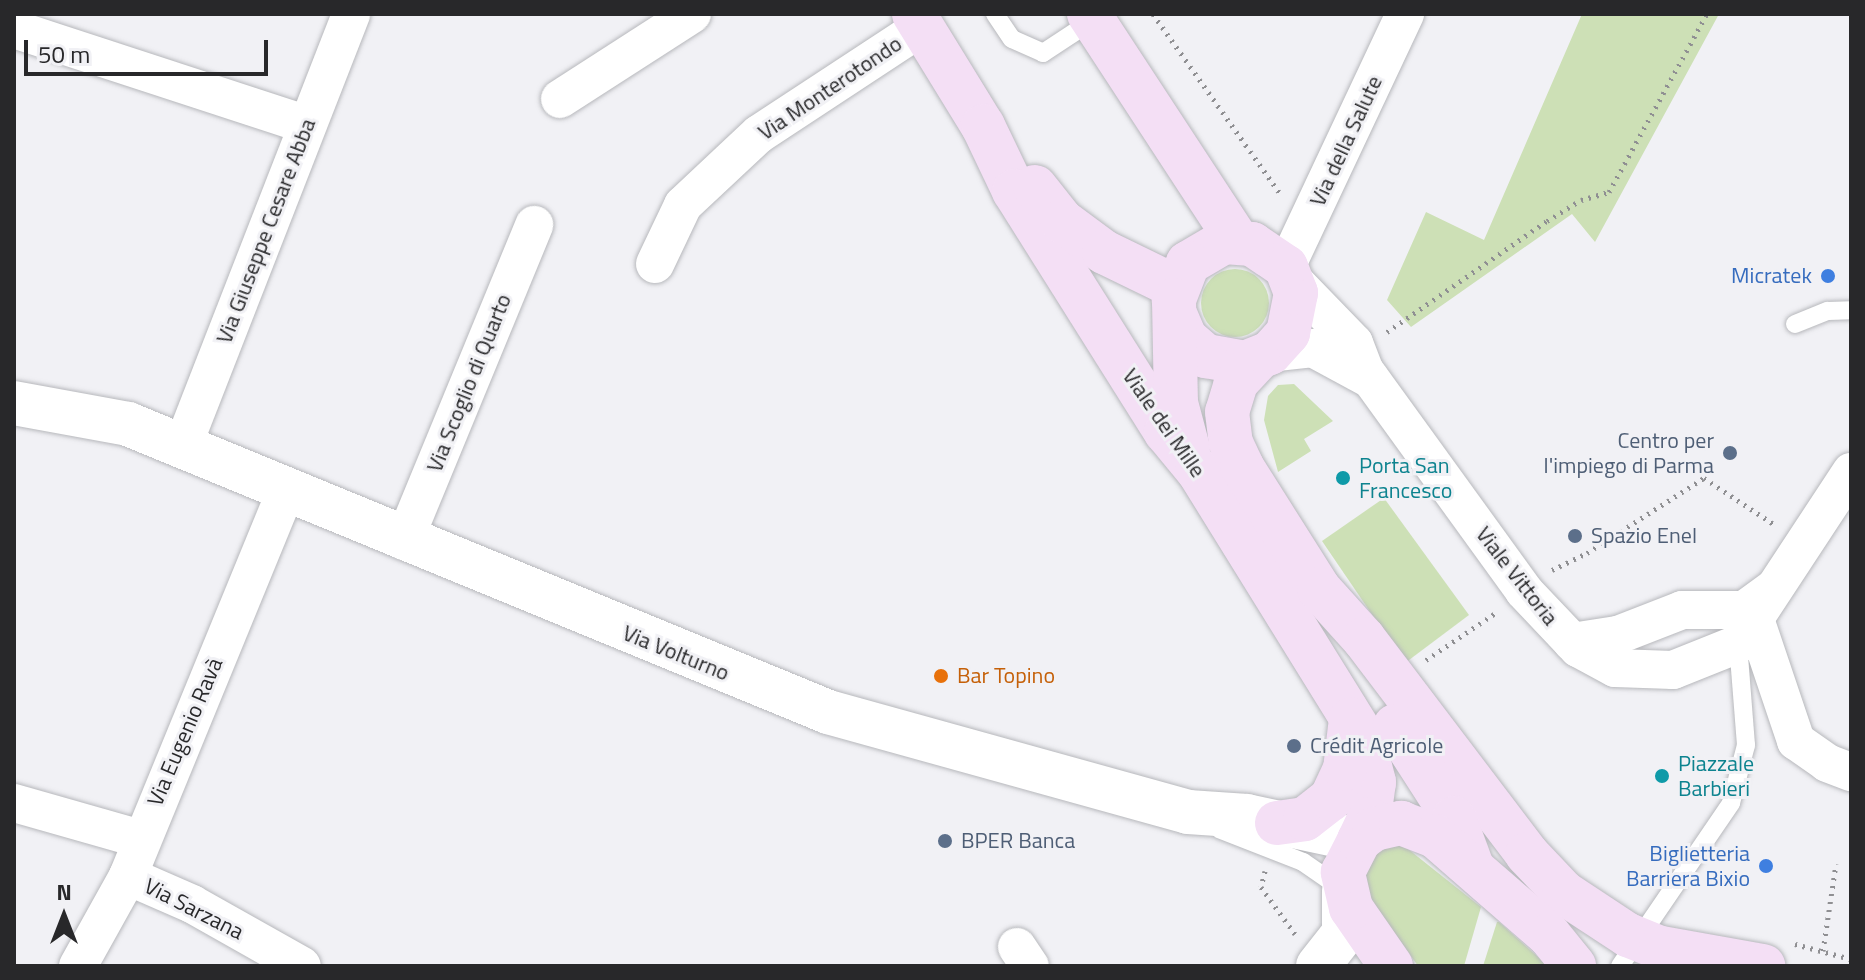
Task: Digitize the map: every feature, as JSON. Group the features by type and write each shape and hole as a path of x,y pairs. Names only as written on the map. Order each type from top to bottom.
{"main road":[{"path":"1091,17 1238,242"},
{"name":"Viale dei Mille","path":"918,21 978,118 1014,191 1166,432 1199,472 1349,713 1367,747 1374,782 1369,819 1359,840"},
{"path":"978,118 1062,221 1175,300 1185,338 1206,356 1231,364 1264,356"},
{"path":"1199,472 1176,403 1175,300 1199,254 1238,242 1265,249 1289,273 1294,320 1236,383 1227,412 1228,432 1242,467 1314,582 1347,651 1450,810 1468,859 1483,878"},
{"path":"1314,582 1364,639 1516,841 1629,953 1763,966"},
{"path":"1277,823 1305,819 1331,799 1349,751 1349,713"},
{"path":"1391,966 1344,891 1345,864 1359,840 1383,825 1410,824 1428,831 1572,958"}],"street":[{"name":"Via Giuseppe Cesare Abba","path":"182,448 351,14"},
{"path":"560,99 692,14"},
{"name":"Via della Salute","path":"1289,273 1305,229 1405,14"},
{"name":"Via Monterotondo","path":"655,264 683,205 759,134 918,21"},
{"path":"14,29 74,30 307,125"},
{"name":"Via Scoglio di Quarto","path":"404,541 534,225"},
{"name":"Viale Vittoria","path":"1289,273 1350,338 1372,381 1524,591 1572,642 1615,668 1673,670 1747,631"},
{"name":"Viale Vittoria","path":"1264,356 1290,347 1324,351 1372,381"},
{"name":"Via Volturno","path":"14,403 128,424 285,493 828,712 1188,812 1277,823 1359,840"},
{"path":"1851,472 1747,631 1796,741 1827,763 1851,772"},
{"name":"Via Eugenio Ravà","path":"78,966 128,876 140,839 285,493"},
{"path":"1572,642 1618,635 1682,610 1744,610 1778,585"},
{"path":"14,803 140,839"},
{"name":"Via Sarzana","path":"128,876 192,904 302,966"},
{"path":"1318,966 1344,933 1344,891"}],"lane":[{"path":"995,14 1012,39 1043,53 1091,17"},
{"path":"1795,324 1828,311 1851,310"},
{"path":"1629,953 1731,803 1746,745 1747,631"},
{"path":"1188,812 1230,835 1303,862 1344,891"}],"path":[{"path":"1153,14 1305,229"},
{"path":"1376,322 1385,334 1547,221 1581,200 1609,192 1707,14"},
{"path":"1552,570 1587,553 1704,478 1805,544"},
{"path":"1823,951 1836,864"}],"green space":[{"path":"1582,14 1719,14 1595,242 1572,214 1411,327 1387,300 1426,212 1484,240"},
{"path":"1235,269 1259,279 1269,303 1259,327 1235,337 1211,327 1201,303 1211,279"},
{"path":"1294,384 1333,421 1304,439 1311,451 1278,472 1264,420 1268,396 1278,385"},
{"path":"1384,498 1469,615 1405,663 1322,541"},
{"path":"1403,845 1481,907 1464,966 1418,966 1368,896 1364,871 1380,849"},
{"path":"1499,922 1548,966 1483,966"}],"place":[{"name":"Micratek","path":"1828,276"},
{"name":"Centro per l'impiego di Parma","path":"1730,453"},
{"name":"Porta San Francesco","path":"1343,478"},
{"name":"Spazio Enel","path":"1575,536"},
{"name":"Bar Topino","path":"941,676"},
{"name":"Crédit Agricole","path":"1294,746"},
{"name":"Piazzale Barbieri","path":"1662,776"},
{"name":"BPER Banca","path":"945,841"},
{"name":"Biglietteria Barriera Bixio","path":"1766,866"}]}
